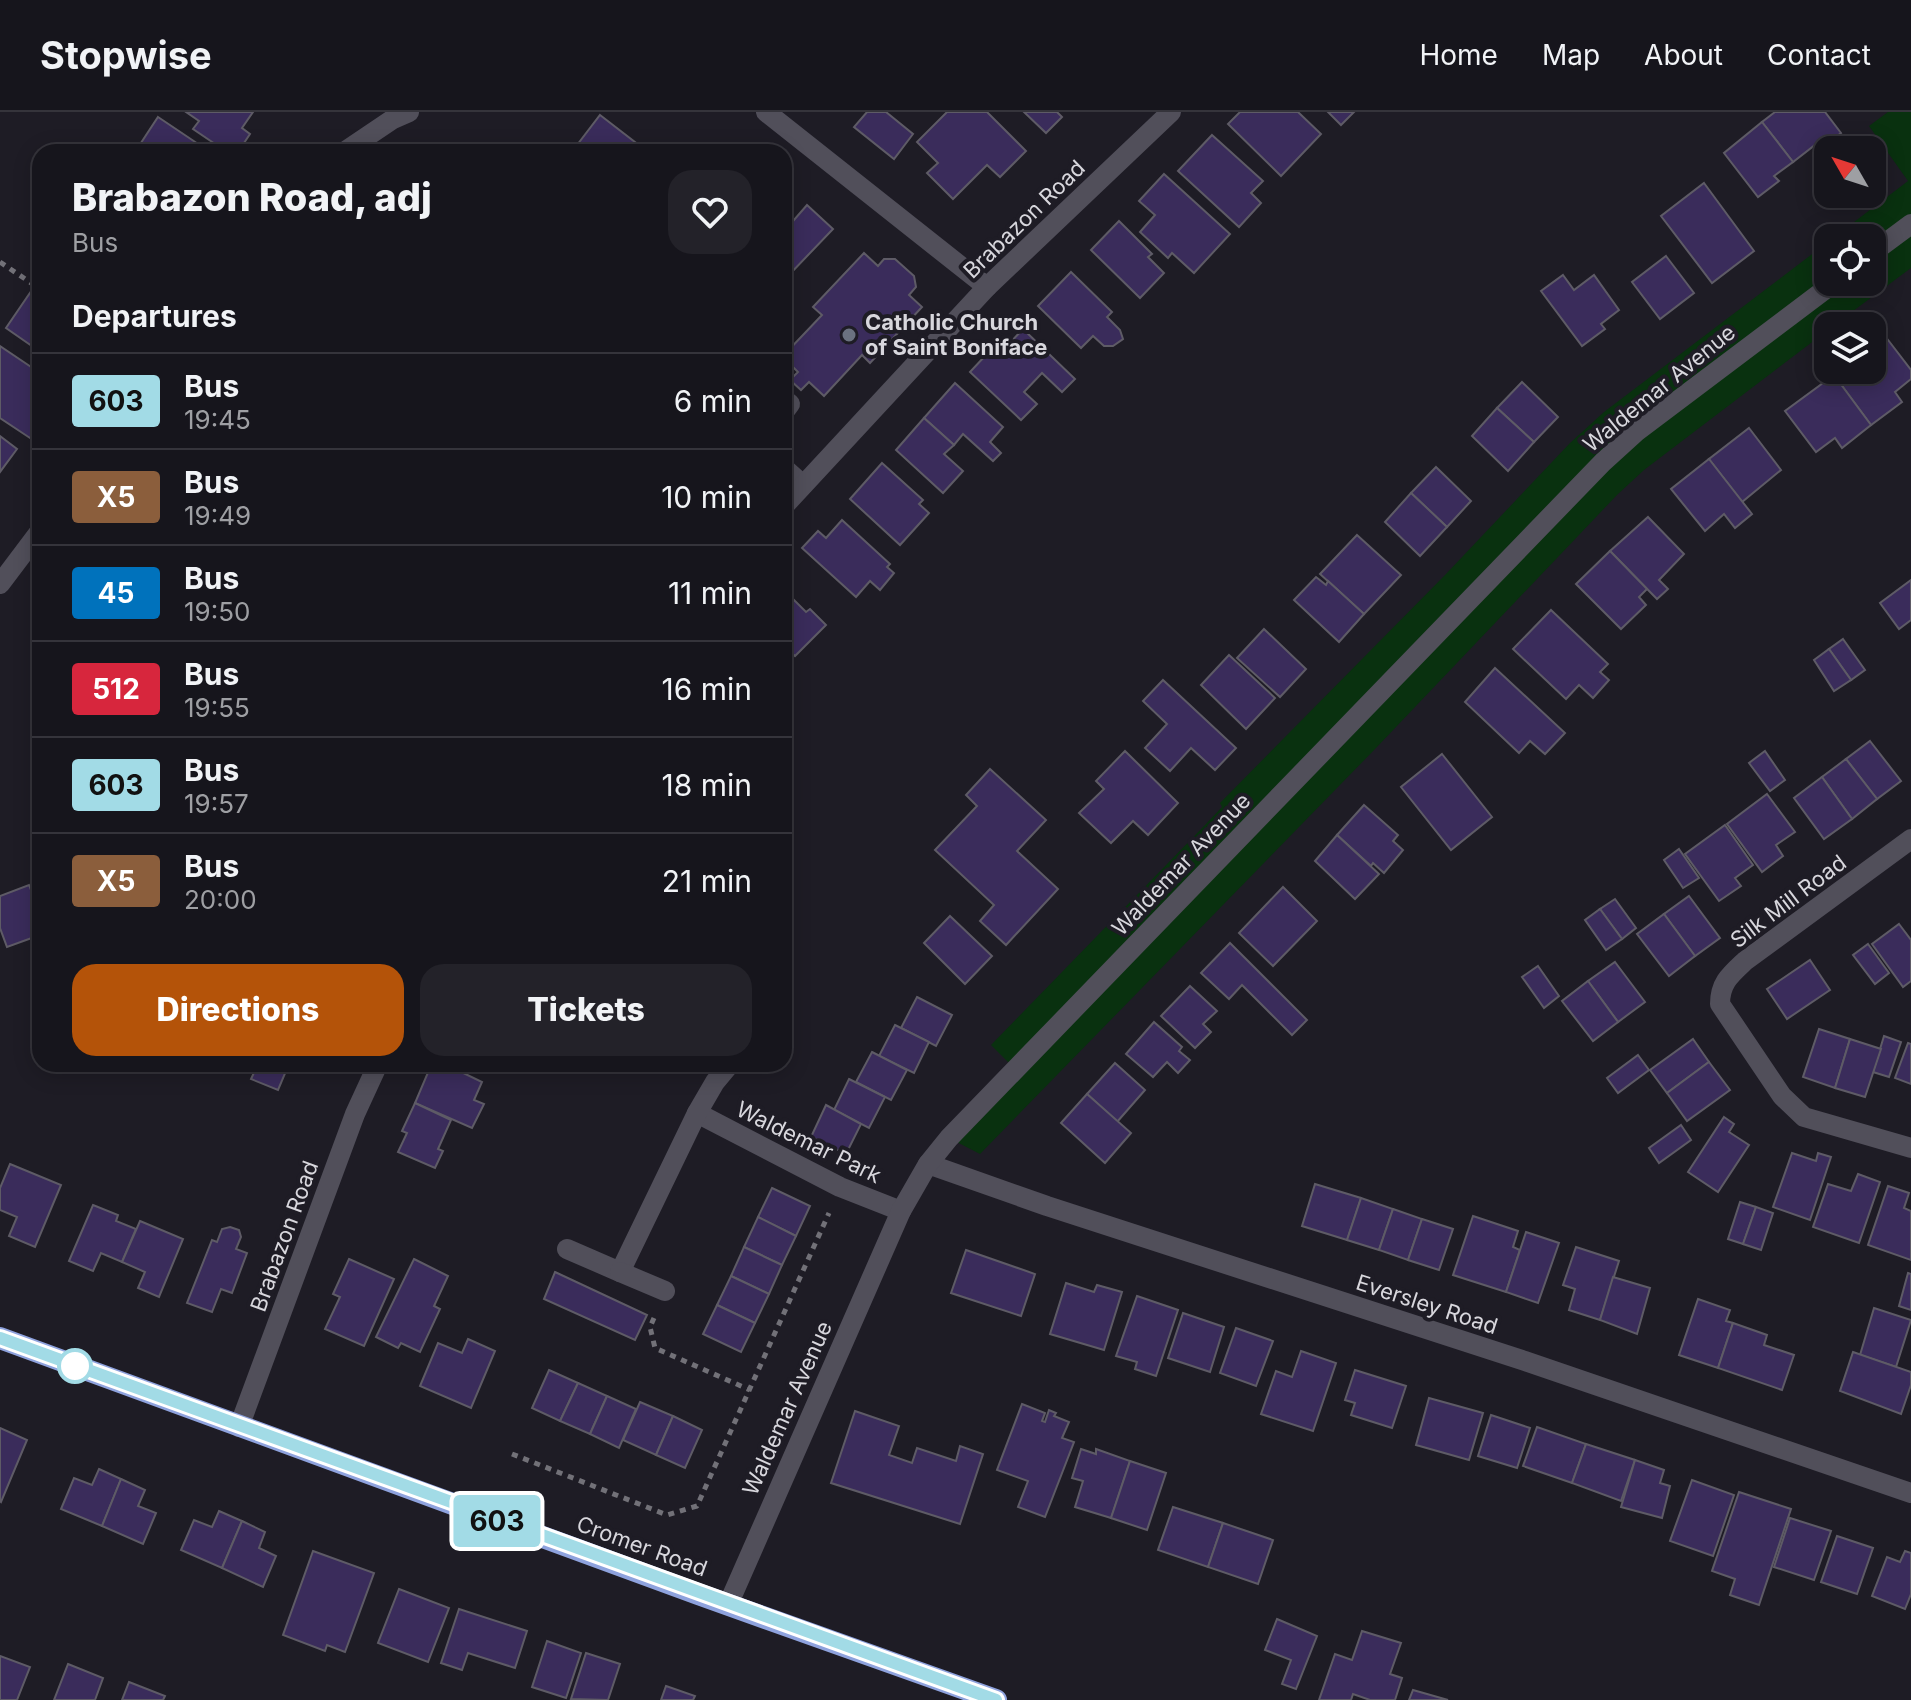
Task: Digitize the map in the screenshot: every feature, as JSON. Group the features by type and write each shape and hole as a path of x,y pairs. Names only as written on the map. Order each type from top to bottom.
{"highway":[{"name":"Cromer Road","path":"0,1338 996,1700"}],"street":[{"path":"766,112 987,287"},
{"name":"Brabazon Road","path":"792,497 987,287 1171,112"},
{"path":"355,144 396,114"},
{"path":"1886,243 1911,224"},
{"name":"Waldemar Avenue","path":"728,1605 901,1211 928,1164 949,1138 1603,462 1636,432 1816,296"},
{"path":"792,475 803,485"},
{"path":"0,584 32,542"},
{"name":"Silk Mill Road","path":"1909,845 1745,961 1725,980 1720,991 1720,1004 1782,1096 1804,1117 1911,1148"},
{"name":"Brabazon Road","path":"239,1427 355,1114 374,1072"},
{"name":"Waldemar Park","path":"620,1272 697,1113 723,1072"},
{"name":"Waldemar Park","path":"697,1113 840,1187 901,1211"},
{"name":"Eversley Road","path":"928,1164 1047,1206 1525,1361 1911,1493"},
{"path":"567,1249 665,1291"}],"path":[{"path":"0,262 32,284"},
{"path":"512,1454 667,1515 697,1506 840,1187"},
{"path":"665,1291 650,1327 655,1348 750,1390"}],"green space":[{"path":"1888,112 1911,112 1911,268 1886,287 1886,224 1851,224 1872,208 1886,208 1886,198 1908,181 1886,150 1886,136 1876,136 1869,126"},
{"path":"1814,253 1814,296 1873,296 1852,312 1814,312 1814,341 1644,470 1617,495 1376,748 980,1154 949,1138 1015,1069 991,1045 1205,825 1222,807 1220,803 1446,574 1570,443 1604,412"}],"building":[{"path":"186,112 253,112 242,128 250,134 243,144 215,144 193,129 199,121"},
{"path":"867,112 886,112 913,134 894,159 854,127"},
{"path":"947,112 987,112 1026,151 1000,177 987,165 953,199 927,173 938,163 917,142"},
{"path":"1024,112 1057,112 1062,117 1046,133"},
{"path":"1240,112 1298,112 1321,134 1281,176 1228,124"},
{"path":"1328,112 1354,112 1341,125"},
{"path":"1775,112 1825,112 1841,133 1837,136 1814,136 1814,146 1793,162 1762,122"},
{"path":"600,115 637,144 578,144"},
{"path":"158,117 198,144 140,144"},
{"path":"1762,122 1793,162 1774,176 1779,181 1758,197 1724,153"},
{"path":"1212,135 1263,181 1251,193 1261,203 1239,227 1178,171"},
{"path":"1164,174 1230,234 1194,273 1172,253 1168,258 1140,232 1155,215 1139,201"},
{"path":"1704,183 1754,251 1712,283 1661,216"},
{"path":"807,205 833,229 792,272 792,218 794,220"},
{"path":"1119,221 1152,254 1148,257 1164,273 1140,298 1091,250"},
{"name":"Catholic Church of Saint Boniface","path":"864,253 878,266 884,259 895,259 914,276 916,287 909,295 922,307 870,363 862,355 824,396 809,382 801,390 792,382 798,372 792,366 792,347 822,315 813,307"},
{"path":"1666,256 1694,293 1660,319 1632,282"},
{"path":"1071,272 1112,312 1107,317 1120,330 1123,339 1113,346 1104,346 1093,336 1081,348 1038,306"},
{"path":"1563,275 1574,290 1594,275 1619,310 1601,324 1605,329 1582,346 1541,291"},
{"path":"32,290 32,346 6,328"},
{"path":"1023,329 1075,379 1062,392 1042,373 1024,392 1037,404 1021,420 970,372 1001,339 1008,345"},
{"path":"1886,337 1911,370 1911,379 1895,392 1902,402 1871,425 1841,384 1886,384"},
{"path":"0,346 32,368 32,435 30,438 0,418"},
{"path":"1522,382 1558,417 1534,442 1497,408"},
{"path":"955,383 1003,427 990,442 1001,453 993,461 963,434 954,445 924,418"},
{"path":"1822,384 1841,384 1871,425 1842,448 1835,438 1816,452 1785,411"},
{"path":"1497,408 1534,442 1508,471 1472,436"},
{"path":"924,418 954,445 944,454 963,471 943,493 896,450"},
{"path":"1749,428 1781,470 1742,502 1709,459"},
{"path":"0,436 17,449 0,472"},
{"path":"1709,459 1752,514 1735,528 1724,514 1705,531 1671,489"},
{"path":"882,463 923,500 919,504 929,513 900,545 850,499"},
{"path":"1436,467 1471,501 1447,527 1411,493"},
{"path":"1411,493 1447,527 1420,556 1385,522"},
{"path":"1648,517 1684,554 1659,580 1668,589 1657,599 1610,551"},
{"path":"842,520 890,564 887,567 894,573 880,590 870,581 856,597 802,548 818,531 826,538"},
{"path":"1357,535 1401,575 1364,614 1320,574"},
{"path":"1610,551 1647,589 1639,597 1646,605 1621,629 1576,584"},
{"path":"1316,577 1326,585 1328,581 1364,614 1339,642 1294,600"},
{"path":"1911,580 1911,620 1899,629 1880,603"},
{"path":"792,598 806,612 810,609 826,625 795,656 792,653"},
{"path":"1551,610 1608,664 1600,672 1609,680 1593,698 1579,685 1566,699 1513,649"},
{"path":"1264,629 1306,669 1280,697 1237,658"},
{"path":"1843,639 1865,670 1851,680 1829,649"},
{"path":"1829,649 1851,680 1834,691 1814,660"},
{"path":"1229,655 1275,698 1246,729 1201,685"},
{"path":"1495,668 1565,733 1545,754 1530,741 1519,753 1465,702"},
{"path":"1163,680 1236,748 1215,770 1191,748 1170,771 1145,748 1167,724 1143,701"},
{"path":"1870,741 1901,781 1877,799 1846,759"},
{"path":"1125,751 1178,803 1148,835 1133,821 1111,843 1079,813 1104,789 1096,781"},
{"path":"1765,751 1785,780 1770,791 1749,763"},
{"path":"1442,754 1492,817 1451,850 1401,787"},
{"path":"1846,759 1877,799 1852,819 1822,777"},
{"path":"990,769 1046,820 1017,851 1058,889 1006,945 980,921 994,905 935,850 977,806 966,795"},
{"path":"1822,777 1852,819 1824,839 1794,798"},
{"path":"1767,794 1795,832 1776,845 1783,856 1762,872 1727,824"},
{"path":"1364,805 1398,835 1393,841 1403,850 1384,873 1373,863 1371,866 1337,835"},
{"path":"1725,825 1753,865 1735,878 1741,886 1719,901 1685,854"},
{"path":"1337,835 1379,874 1355,899 1315,861"},
{"path":"1679,849 1699,878 1683,888 1664,860"},
{"path":"29,885 32,893 32,938 7,947 0,928 0,896"},
{"path":"1283,887 1317,921 1273,966 1239,933"},
{"path":"1689,896 1720,938 1695,956 1664,914"},
{"path":"1615,899 1636,928 1622,939 1600,909"},
{"path":"1600,909 1622,939 1606,950 1585,920"},
{"path":"1664,914 1695,956 1669,976 1637,934"},
{"path":"950,916 992,956 965,984 924,943"},
{"path":"1899,924 1911,940 1911,981 1903,987 1872,944"},
{"path":"1230,943 1307,1020 1292,1035 1242,985 1229,999 1201,973"},
{"path":"1868,944 1889,973 1875,984 1853,955"},
{"path":"1810,960 1830,990 1787,1019 1767,989"},
{"path":"1615,962 1645,1002 1618,1022 1588,981"},
{"path":"1538,966 1559,996 1544,1008 1522,977"},
{"path":"1588,981 1618,1022 1593,1041 1562,1001"},
{"path":"1190,986 1217,1011 1203,1024 1211,1032 1195,1048 1161,1016"},
{"path":"917,997 952,1015 936,1046 901,1028"},
{"path":"1154,1022 1182,1047 1179,1051 1190,1060 1178,1073 1167,1062 1153,1077 1126,1054"},
{"path":"895,1025 929,1042 914,1073 879,1056"},
{"path":"1819,1029 1850,1039 1835,1088 1803,1077"},
{"path":"1884,1036 1901,1042 1889,1077 1873,1072"},
{"path":"1693,1039 1709,1062 1667,1093 1650,1070"},
{"path":"1850,1039 1881,1049 1865,1097 1835,1088"},
{"path":"1908,1043 1911,1044 1911,1084 1895,1078"},
{"path":"872,1052 907,1070 891,1100 856,1082"},
{"path":"1638,1055 1649,1070 1618,1093 1607,1078"},
{"path":"1709,1062 1730,1090 1687,1121 1667,1093"},
{"path":"1115,1063 1145,1090 1117,1122 1087,1094"},
{"path":"254,1072 286,1072 278,1090 251,1079"},
{"path":"428,1072 461,1072 482,1082 474,1100 484,1104 472,1128 415,1103"},
{"path":"849,1079 885,1097 869,1128 834,1110"},
{"path":"1087,1094 1131,1133 1105,1163 1061,1123"},
{"path":"415,1103 451,1120 438,1149 443,1151 435,1168 398,1152 407,1133 402,1131"},
{"path":"826,1105 861,1124 846,1154 811,1137"},
{"path":"1724,1117 1734,1124 1729,1132 1749,1145 1718,1192 1688,1172"},
{"path":"1681,1125 1691,1140 1659,1163 1649,1148"},
{"path":"1792,1153 1816,1161 1818,1153 1831,1157 1810,1220 1773,1207"},
{"path":"10,1164 61,1185 35,1247 9,1236 17,1217 0,1210 0,1188"},
{"path":"1858,1174 1880,1182 1859,1243 1813,1227 1828,1184 1851,1191"},
{"path":"1315,1184 1361,1198 1347,1240 1302,1226"},
{"path":"1888,1186 1909,1193 1904,1208 1911,1211 1911,1260 1868,1245"},
{"path":"772,1188 810,1206 796,1236 758,1217"},
{"path":"1361,1198 1393,1209 1379,1250 1347,1240"},
{"path":"1740,1202 1756,1207 1743,1244 1728,1239"},
{"path":"93,1205 118,1215 116,1221 136,1229 122,1262 101,1253 93,1271 69,1261"},
{"path":"1756,1207 1773,1213 1761,1250 1743,1244"},
{"path":"1393,1209 1422,1219 1408,1260 1379,1250"},
{"path":"1473,1216 1518,1231 1513,1247 1520,1250 1506,1292 1453,1275"},
{"path":"758,1217 796,1236 782,1265 744,1247"},
{"path":"1422,1219 1453,1229 1439,1270 1408,1260"},
{"path":"140,1221 183,1239 159,1297 138,1288 145,1272 122,1262"},
{"path":"230,1227 239,1230 241,1237 236,1249 247,1253 232,1293 221,1289 212,1312 187,1303 212,1240 217,1242 222,1229"},
{"path":"1526,1232 1559,1243 1538,1303 1506,1292"},
{"path":"744,1247 782,1265 769,1294 731,1276"},
{"path":"1576,1247 1619,1261 1600,1320 1569,1310 1575,1289 1563,1285"},
{"path":"966,1250 1035,1274 1021,1316 951,1293"},
{"path":"349,1259 394,1279 364,1346 325,1329 340,1297 333,1294"},
{"path":"414,1259 448,1276 434,1306 440,1309 420,1352 401,1343 398,1348 376,1337"},
{"path":"555,1272 647,1315 635,1340 544,1299"},
{"path":"1908,1273 1911,1274 1911,1310 1899,1306"},
{"path":"731,1276 769,1294 755,1323 717,1305"},
{"path":"1613,1277 1650,1288 1637,1334 1600,1320"},
{"path":"1066,1283 1094,1292 1097,1285 1122,1292 1104,1350 1050,1334"},
{"path":"1137,1296 1178,1310 1156,1376 1135,1369 1137,1362 1116,1356"},
{"path":"1698,1299 1730,1310 1726,1321 1733,1323 1718,1368 1679,1355"},
{"path":"717,1305 755,1323 741,1352 703,1334"},
{"path":"1874,1308 1911,1320 1896,1367 1860,1355"},
{"path":"1183,1313 1224,1327 1210,1372 1168,1358"},
{"path":"1733,1323 1767,1335 1764,1345 1794,1355 1782,1390 1718,1368"},
{"path":"1236,1328 1273,1341 1256,1386 1220,1373"},
{"path":"468,1339 495,1351 471,1408 420,1386 438,1343 462,1353"},
{"path":"1301,1351 1336,1363 1313,1431 1261,1414 1276,1371 1292,1377"},
{"path":"1853,1352 1911,1372 1911,1385 1901,1414 1840,1391"},
{"path":"549,1370 578,1383 560,1421 532,1408"},
{"path":"1355,1370 1406,1386 1392,1428 1351,1415 1355,1403 1345,1400"},
{"path":"578,1383 607,1396 590,1434 560,1421"},
{"path":"607,1396 636,1409 619,1448 590,1434"},
{"path":"1429,1398 1483,1413 1469,1460 1416,1445"},
{"path":"640,1402 673,1416 656,1455 623,1440"},
{"path":"1022,1404 1045,1413 1042,1421 1045,1422 1049,1410 1056,1413 1054,1416 1069,1422 1062,1438 1074,1442 1045,1517 1018,1507 1028,1481 997,1470"},
{"path":"855,1411 899,1426 889,1455 912,1463 917,1448 956,1461 960,1446 983,1454 960,1524 831,1483"},
{"path":"1491,1415 1530,1428 1517,1468 1478,1456"},
{"path":"673,1416 702,1430 685,1468 656,1455"},
{"path":"1537,1427 1586,1444 1572,1483 1523,1466"},
{"path":"0,1428 27,1440 1,1502 0,1501"},
{"path":"1586,1444 1635,1460 1621,1501 1572,1483"},
{"path":"1081,1449 1096,1454 1096,1449 1130,1461 1111,1518 1075,1507 1083,1481 1072,1478"},
{"path":"1635,1460 1664,1470 1660,1483 1670,1486 1662,1518 1621,1507"},
{"path":"1130,1461 1166,1473 1147,1530 1111,1518"},
{"path":"99,1469 121,1479 102,1526 61,1509 74,1478 92,1485"},
{"path":"121,1479 145,1490 138,1506 156,1513 143,1544 102,1526"},
{"path":"1692,1480 1734,1495 1713,1556 1670,1541"},
{"path":"1739,1492 1791,1509 1759,1605 1730,1595 1735,1579 1712,1571"},
{"path":"1173,1507 1223,1523 1208,1567 1158,1550"},
{"path":"219,1511 242,1521 222,1568 181,1550 194,1520 212,1527"},
{"path":"1790,1518 1831,1531 1814,1580 1774,1567"},
{"path":"242,1521 265,1532 259,1548 276,1556 263,1587 222,1568"},
{"path":"1223,1523 1273,1540 1258,1584 1208,1567"},
{"path":"1837,1536 1873,1548 1857,1594 1821,1582"},
{"path":"313,1551 374,1573 345,1652 327,1645 325,1651 283,1635"},
{"path":"1905,1551 1911,1553 1911,1594 1905,1609 1872,1596 1887,1557 1900,1562"},
{"path":"399,1589 449,1608 428,1662 378,1643"},
{"path":"459,1609 527,1631 515,1668 468,1653 462,1670 441,1663"},
{"path":"1277,1619 1317,1636 1296,1689 1282,1684 1291,1660 1265,1650"},
{"path":"1362,1631 1401,1643 1390,1674 1402,1678 1395,1700 1370,1700 1353,1694 1351,1700 1319,1700 1335,1654 1352,1660"},
{"path":"547,1641 581,1653 566,1698 532,1687"},
{"path":"586,1653 620,1664 608,1700 571,1699"},
{"path":"0,1656 30,1667 17,1700 0,1700"},
{"path":"68,1664 103,1678 95,1700 54,1700"},
{"path":"129,1682 165,1696 163,1700 122,1700"},
{"path":"666,1686 695,1696 693,1700 661,1700"},
{"path":"1413,1690 1448,1700 1409,1700"}],"bus line":[{"name":"603","path":"0,1338 996,1700"}],"place":[{"name":"Catholic Church of Saint Boniface","path":"849,335"}]}
